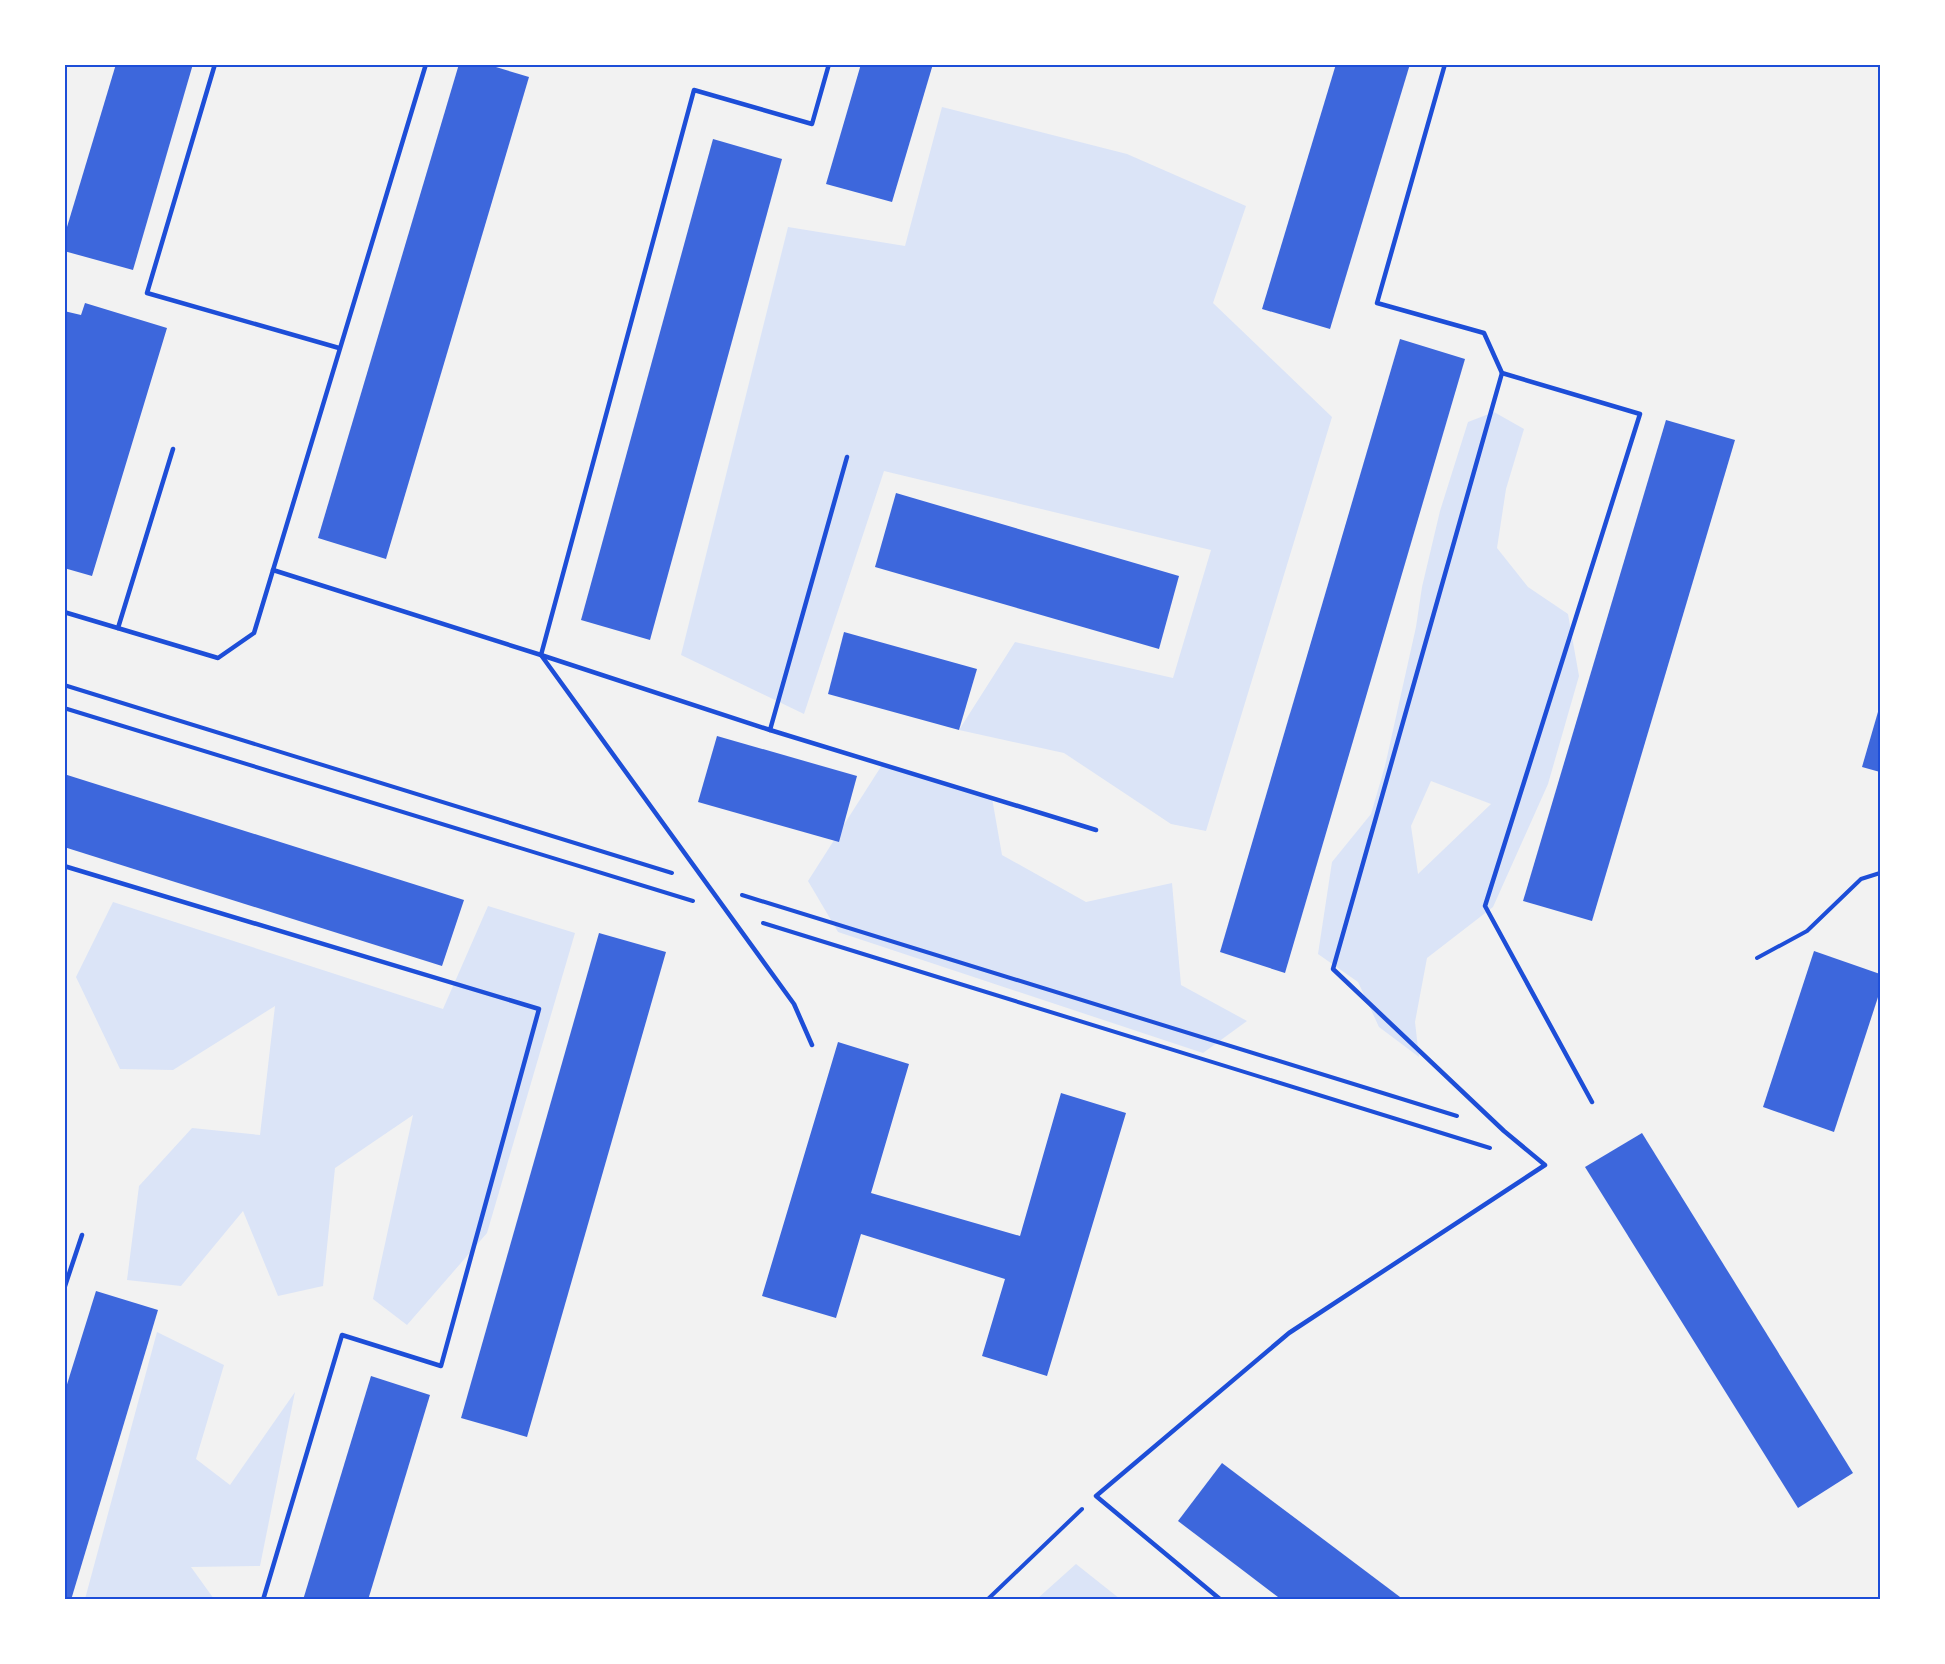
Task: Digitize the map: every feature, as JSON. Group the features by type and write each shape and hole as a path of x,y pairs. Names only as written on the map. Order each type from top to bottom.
{"lane":[{"path":"214,64 147,293 339,348"},
{"path":"64,612 218,658 254,633 426,64"},
{"path":"541,655 694,90 812,124 828,64"},
{"path":"1221,1599 1096,1496 1289,1333 1545,1165 1504,1131 1333,969 1502,373 1484,333 1377,303 1445,64"},
{"path":"1502,373 1640,414 1485,906 1592,1101"},
{"path":"118,628 173,449"},
{"path":"770,730 847,457"},
{"path":"273,570 770,730 1096,830"},
{"path":"541,655 794,1004 812,1045"},
{"path":"64,866 539,1009 441,1366 342,1335 263,1599"},
{"path":"64,1289 82,1235"}],"path":[{"path":"64,685 1458,1117"},
{"path":"64,708 1499,1151"},
{"path":"1757,958 1807,932 1861,879 1881,873"},
{"path":"987,1599 1096,1496"}],"shaded area":[{"path":"942,107 1127,154 1246,206 1213,303 1332,417 1206,831 1171,824 1064,753 959,730 1015,642 1173,678 1211,550 884,471 804,714 681,655 788,227 905,246"},
{"path":"1494,412 1524,429 1506,489 1497,548 1528,587 1568,614 1579,676 1548,784 1493,907 1427,958 1415,1022 1419,1057 1379,1027 1358,982 1318,954 1332,862 1371,814 1385,766 1440,511 1468,422","holes":["1431,781 1491,804 1418,874 1411,826"]},
{"path":"882,765 992,798 1002,855 1086,902 1172,883 1181,985 1247,1021 1203,1053 838,932 808,881"},
{"path":"113,902 443,1009 488,906 575,933 487,1233 407,1325 373,1299 413,1115 335,1168 323,1286 278,1296 243,1211 181,1286 127,1280 139,1186 192,1128 260,1135 275,1006 173,1070 120,1069 76,977"},
{"path":"157,1332 224,1365 196,1459 230,1485 295,1392 260,1566 191,1567 214,1599 85,1599"},
{"path":"1076,1564 1120,1599 1037,1599"}],"building":[{"path":"116,64 193,64 133,270 64,251 64,237"},
{"path":"459,64 486,64 529,77 386,559 318,538"},
{"path":"861,64 933,64 892,202 826,184"},
{"path":"1336,64 1410,64 1330,329 1262,309"},
{"path":"713,139 782,159 650,640 581,620"},
{"path":"85,303 167,328 92,576 64,568 64,311 81,315"},
{"path":"1400,339 1465,359 1285,973 1220,952"},
{"path":"1666,420 1735,440 1592,921 1523,901"},
{"path":"896,493 1179,576 1159,649 875,567"},
{"path":"844,632 977,669 959,730 828,694"},
{"path":"1880,705 1880,772 1862,767"},
{"path":"717,736 857,776 839,842 698,802"},
{"path":"64,774 464,900 442,966 64,847"},
{"path":"599,933 666,952 527,1437 461,1418"},
{"path":"1814,951 1880,974 1880,991 1834,1132 1763,1107"},
{"path":"838,1042 909,1064 871,1193 1020,1236 1061,1093 1126,1113 1047,1376 982,1356 1005,1279 861,1234 836,1318 762,1296"},
{"path":"1642,1133 1853,1473 1798,1508 1585,1167"},
{"path":"96,1291 158,1310 71,1600 64,1600 64,1394"},
{"path":"371,1376 430,1395 368,1600 303,1600"},
{"path":"1222,1463 1404,1600 1282,1600 1178,1521"}]}
